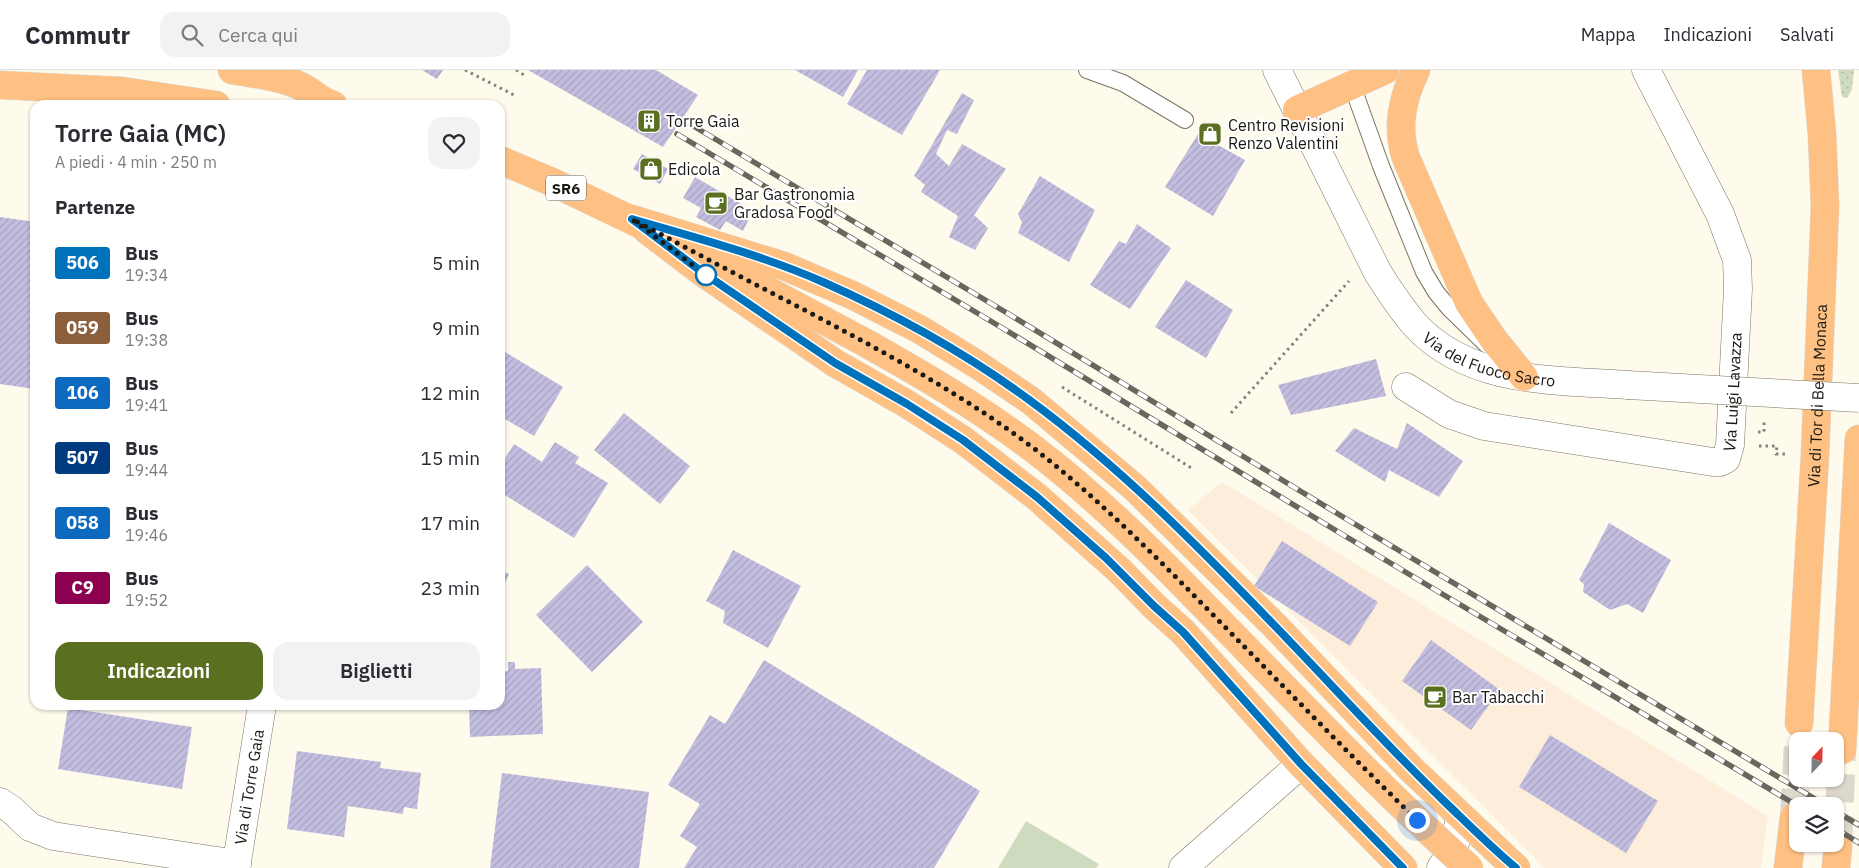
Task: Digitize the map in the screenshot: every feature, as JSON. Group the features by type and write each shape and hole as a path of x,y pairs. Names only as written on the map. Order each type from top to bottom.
{"main road":[{"path":"232,70 277,78 297,84 312,93 318,100"},
{"path":"1297,110 1385,70"},
{"path":"1416,70 1407,91 1401,114 1401,138 1406,158 1469,303 1494,340 1524,378"},
{"path":"1802,70 1819,105"},
{"name":"Via di Tor di Bella Monaca","path":"1798,723 1815,454 1825,215 1816,70"},
{"path":"0,85 122,92 180,100"},
{"name":"SR6","path":"505,162 632,219 864,342 932,380 985,414 1036,451 1161,561 1378,783 1469,868"},
{"path":"632,219 702,272 835,363 907,404 963,440 1006,472 1091,545 1183,632 1301,764 1403,868"},
{"path":"632,219 784,266 829,285 919,329 978,364 1030,400 1116,471 1161,512 1275,626 1411,769 1516,868"},
{"path":"1843,732 1859,439"},
{"path":"1788,868 1790,852"}],"street":[{"name":"Via del Fuoco Sacro","path":"1277,70 1370,258 1387,288 1417,327 1451,353 1483,367 1524,378 1859,398"},
{"name":"Via Luigi Lavazza","path":"1406,387 1431,405 1471,422 1498,428 1713,462 1720,462 1726,459 1730,445 1738,289 1737,260 1720,214 1646,70"},
{"name":"Via di Torre Gaia","path":"236,866 261,710"},
{"path":"1183,868 1301,764"},
{"path":"0,802 30,826 53,836 236,866"},
{"path":"1441,868 1454,848 1460,817"}],"lane":[{"path":"1087,70 1123,83 1185,120"},
{"path":"1352,85 1419,261 1430,282 1458,319 1524,378"}],"path":[{"path":"465,70 514,95"},
{"path":"516,70 524,75"},
{"path":"1231,413 1370,258"},
{"path":"1730,445 1777,446 1776,454 1789,454"}],"shaded area":[{"path":"1222,482 1768,816 1761,868 1545,868 1188,510"}],"green space":[{"path":"1838,70 1854,70 1852,89 1847,98 1842,97"},
{"path":"1026,821 1099,864 1096,868 998,868"}],"building":[{"path":"422,70 443,70 437,79"},
{"name":"Torre Gaia","path":"528,70 656,70 698,95 663,147"},
{"path":"795,70 858,70 843,97"},
{"path":"867,70 940,70 902,135 847,104"},
{"path":"962,93 974,100 957,134 947,130 936,154 949,166 962,144 1006,169 974,215 988,228 975,250 949,237 958,216 921,192 925,185 914,176"},
{"path":"1198,134 1245,160 1213,216 1165,187"},
{"name":"Edicola","path":"642,154 668,169 660,184 633,169"},
{"path":"1040,176 1095,210 1069,262 1018,233 1022,223 1018,214"},
{"name":"Bar Gastronomia Gradosa Food","path":"695,177 753,211 743,231 726,221 720,230 696,217 701,208 683,198"},
{"path":"0,217 30,221 30,388 0,384"},
{"path":"1137,224 1171,248 1130,309 1090,285 1119,241 1126,244"},
{"path":"1186,280 1233,310 1206,358 1155,327"},
{"path":"505,352 563,387 534,436 505,419"},
{"path":"1376,359 1386,396 1291,415 1278,385"},
{"path":"624,413 690,466 660,504 594,450"},
{"path":"1407,423 1463,461 1439,497 1389,470 1385,482 1335,451 1354,428 1397,449"},
{"path":"555,442 579,457 575,463 608,483 574,538 505,495 505,459 514,444 542,462"},
{"path":"1609,523 1671,560 1643,613 1627,604 1610,610 1583,592 1584,584 1579,580"},
{"path":"1282,541 1378,602 1350,646 1254,586"},
{"path":"733,550 801,586 768,648 723,623 725,611 706,601"},
{"path":"587,565 643,622 592,672 536,615"},
{"path":"505,572 509,574 505,583"},
{"path":"1431,640 1500,690 1471,730 1402,681"},
{"path":"764,660 980,791 934,868 684,868 697,847 680,836 700,804 668,785 710,715 725,724"},
{"path":"508,662 515,662 515,669 541,668 543,734 470,737 469,710 505,710 505,671 508,671"},
{"path":"68,710 81,710 192,727 182,789 58,769"},
{"path":"1550,735 1658,801 1626,853 1519,787"},
{"path":"297,751 381,762 380,768 421,773 417,809 404,807 403,814 348,806 344,837 287,829"},
{"path":"502,773 649,792 639,868 490,868"}],"tunnel":[{"path":"1795,797 1796,788"},
{"path":"1840,788 1840,797"}],"railway":[{"path":"685,121 1812,797"},
{"path":"677,134 1789,801"},
{"path":"1844,816 1859,825"},
{"path":"1844,834 1859,843"}],"bus line":[{"name":"506","path":"1403,868 1301,764 1183,632 1106,558 1037,497 981,452 907,404 835,363 702,272 632,219 784,266 852,295 919,329 978,364 1030,400 1116,471 1161,512 1275,626 1411,769 1516,868"}],"place":[{"name":"Torre Gaia","path":"649,121"},
{"name":"Centro Revisioni Renzo Valentini","path":"1210,134"},
{"name":"Edicola","path":"651,169"},
{"name":"Bar Gastronomia Gradosa Food","path":"716,203"},
{"name":"Bar Tabacchi","path":"1435,697"}],"route":[{"path":"706,275 632,219 755,283 932,380 966,400 1036,451 1140,540 1351,756 1417,820"}]}
